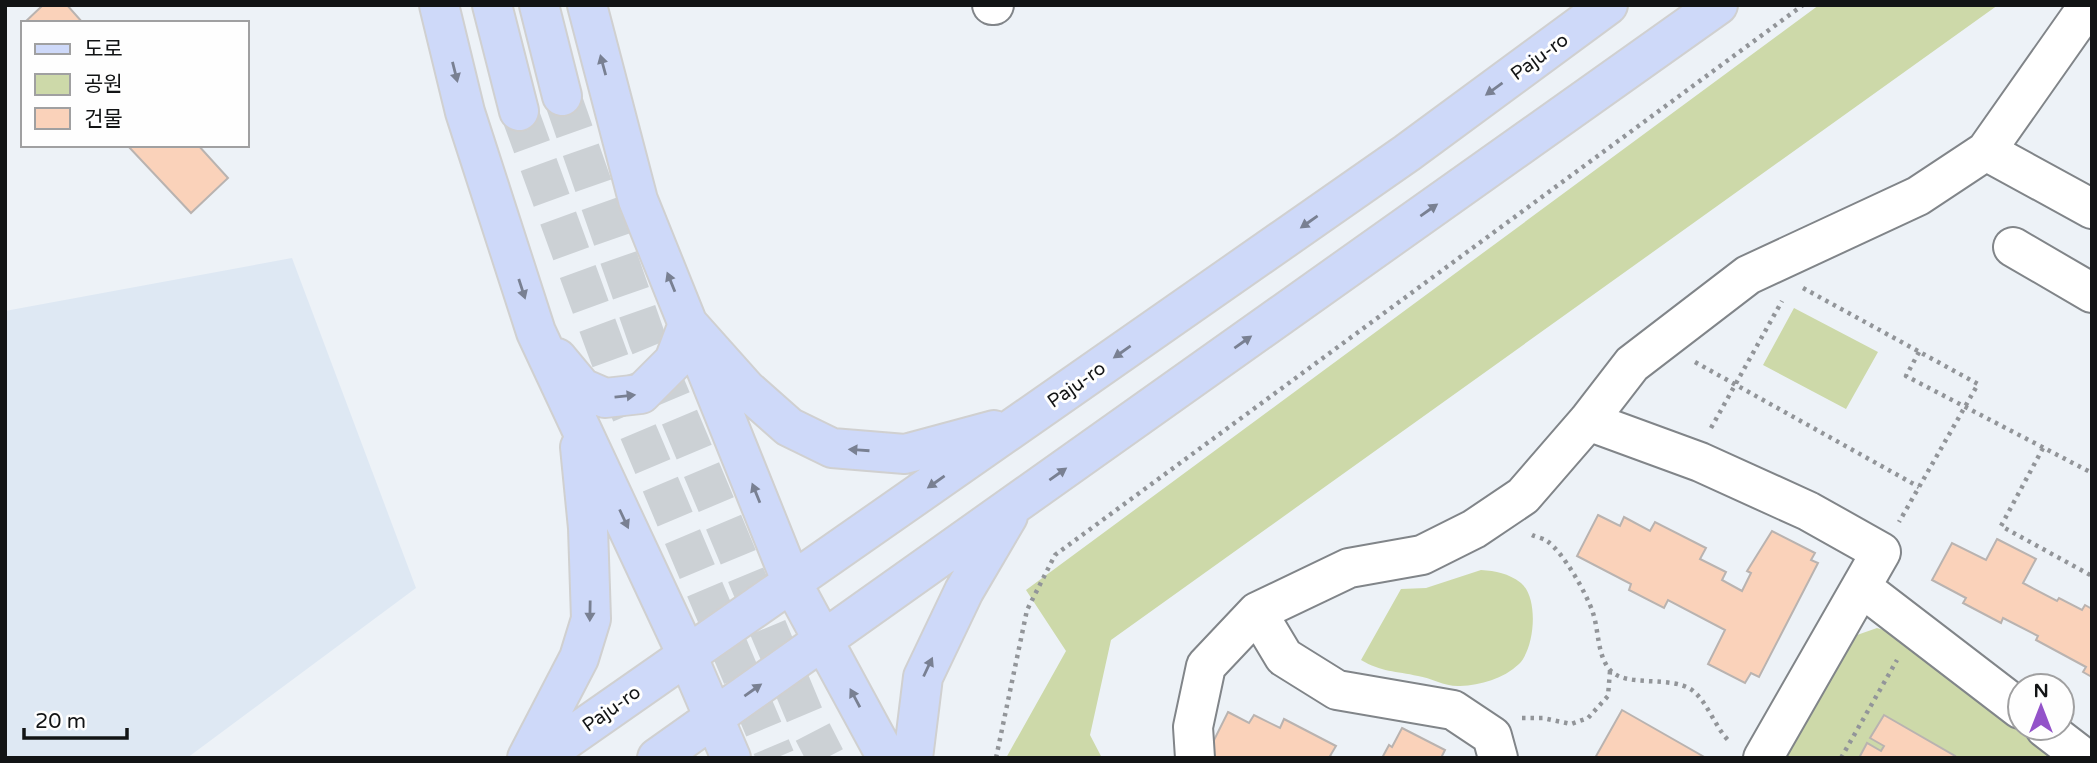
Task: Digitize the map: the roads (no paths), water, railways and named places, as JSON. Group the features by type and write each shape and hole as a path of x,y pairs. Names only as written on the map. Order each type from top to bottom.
{"main road":[{"path":"439,5 465,112 536,332 687,655 731,758"},
{"path":"492,5 519,111"},
{"path":"539,5 562,96"},
{"path":"587,5 639,200 688,324 792,583 887,758"},
{"name":"Paju-ro","path":"540,758 1395,161 1608,5"},
{"path":"657,758 1718,5"},
{"path":"536,332 582,388 605,398 641,394 674,361 688,324"},
{"path":"688,324 746,389 789,426 832,448 905,454 1021,422"},
{"path":"527,758 579,658 591,619 588,528 578,421"},
{"path":"913,758 923,677 964,591 1015,504"}],"street":[{"path":"1195,758 1193,727 1206,666 1257,612 1349,568 1422,555 1488,519 1523,496 1588,421 1632,364 1748,275 1918,196 1986,151 2081,16 2092,7"},
{"path":"1986,151 2092,209"},
{"path":"2013,247 2092,292"},
{"path":"1588,421 1693,459 1808,511 1881,552 1861,587 1749,753"},
{"path":"1861,587 2006,698"},
{"path":"1257,612 1284,657 1337,690 1453,710 1495,747"},
{"path":"2063,742 2084,758"}],"tunnel":[{"path":"562,96 648,342 807,721 826,758"},
{"path":"519,111 624,398 776,758"}]}
